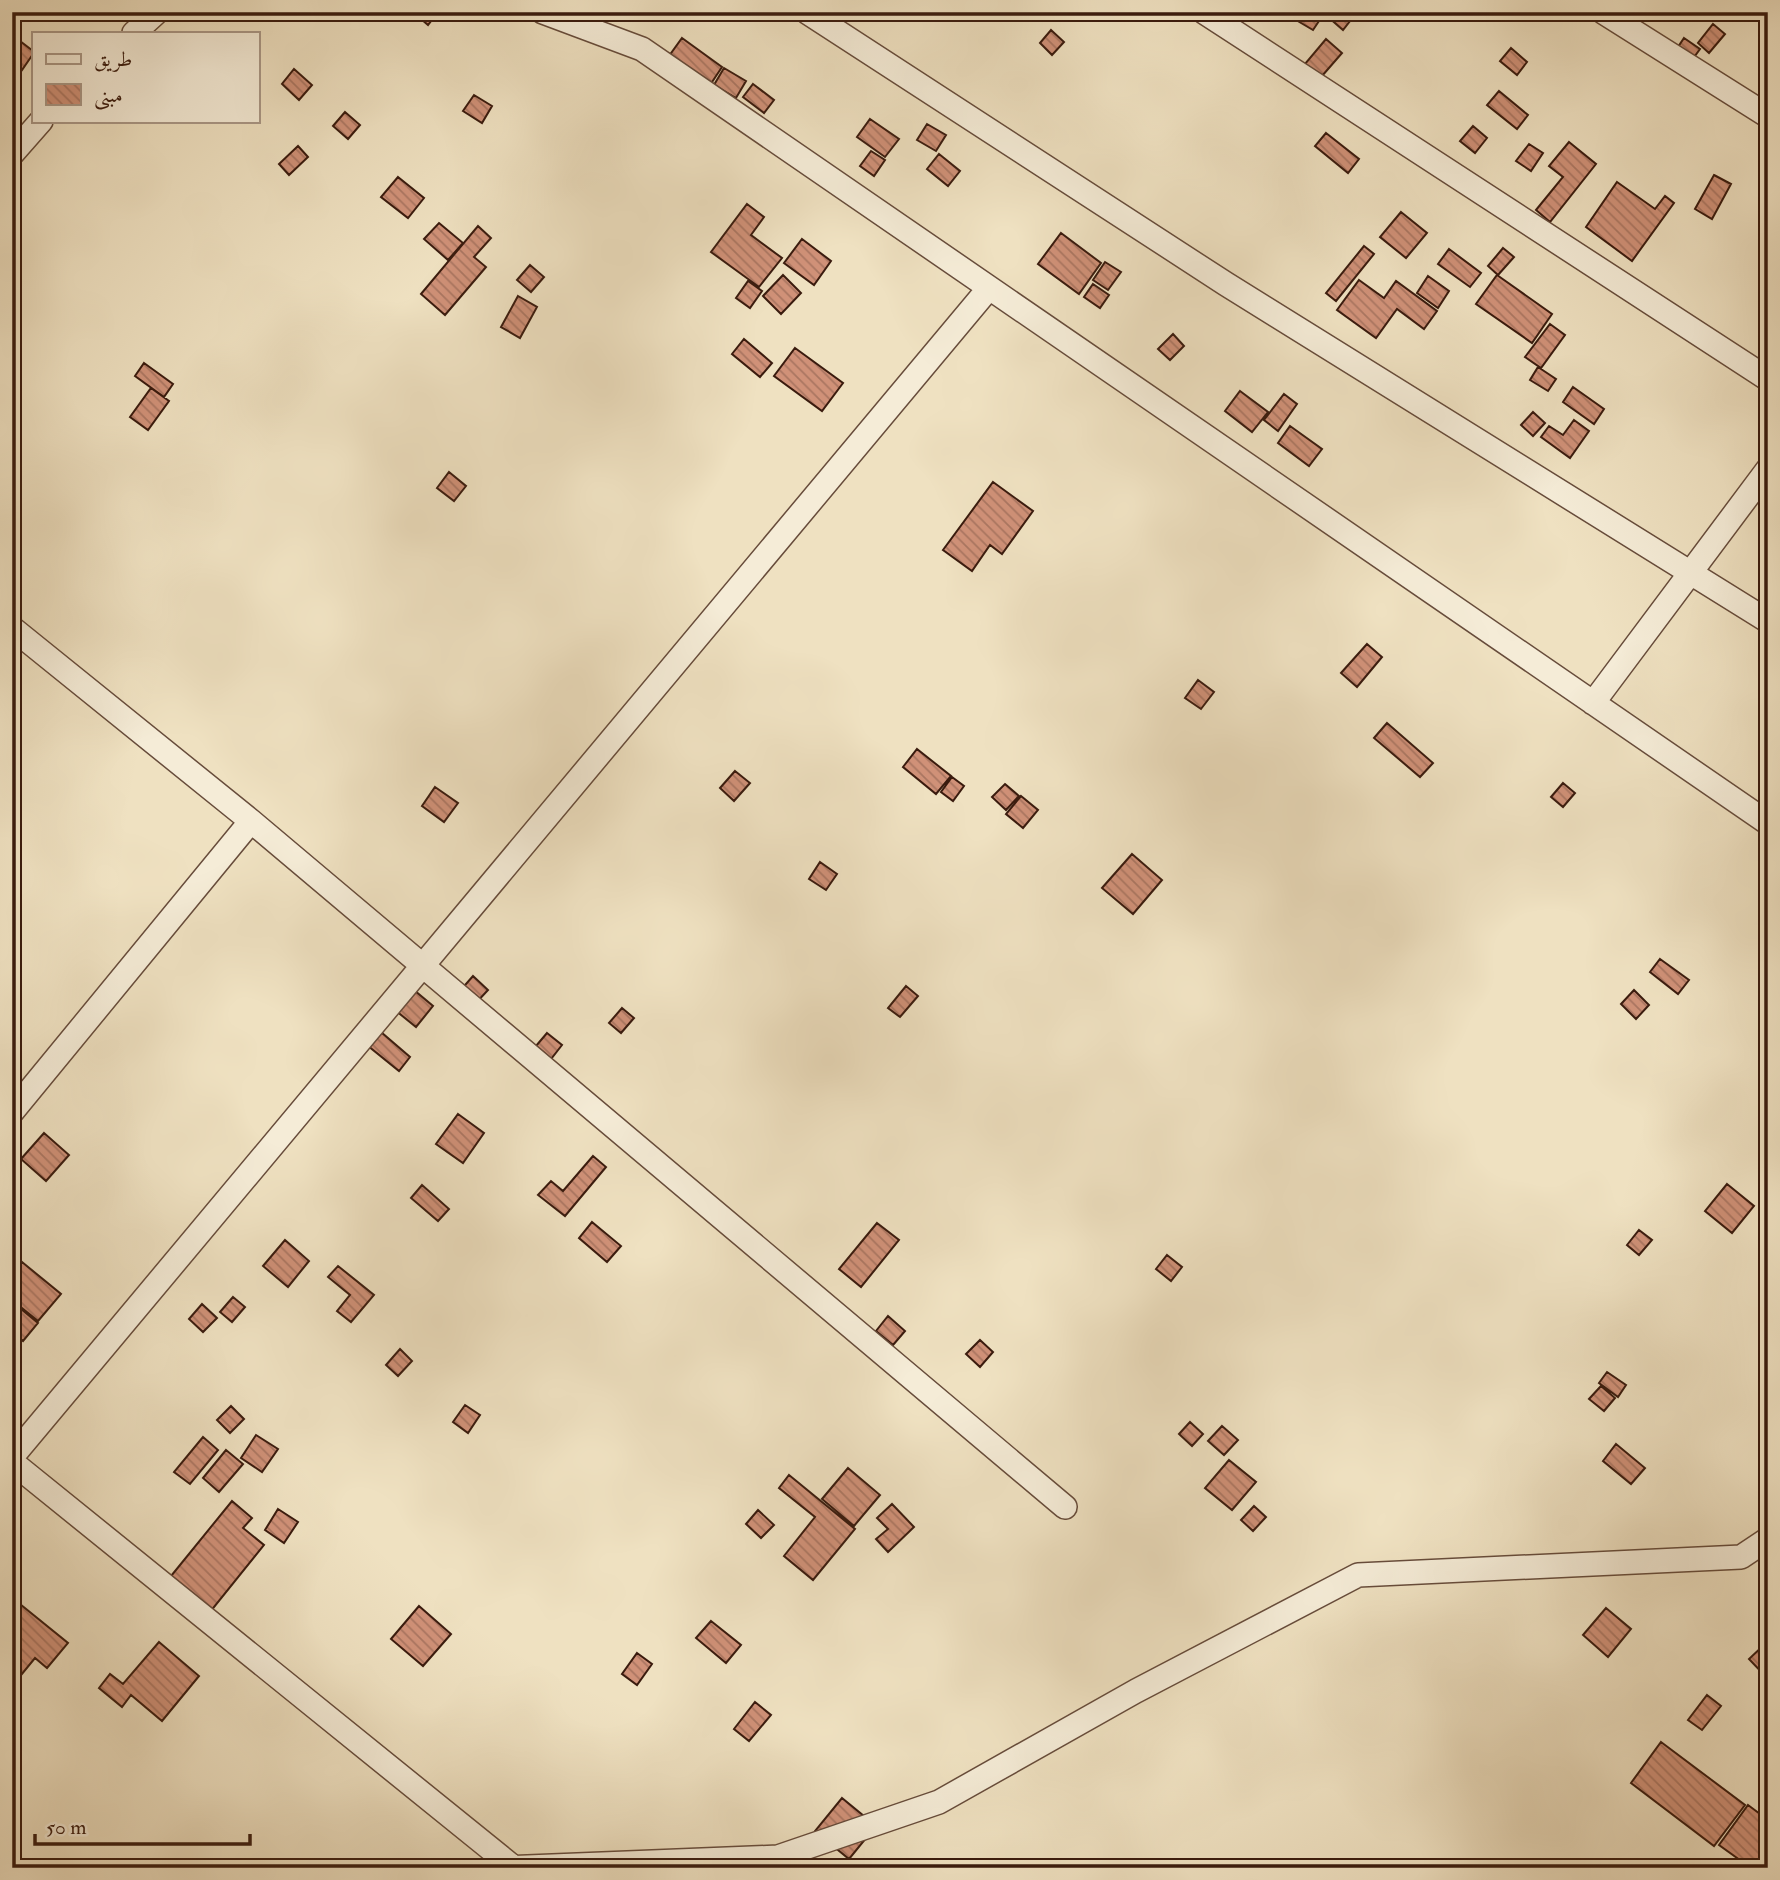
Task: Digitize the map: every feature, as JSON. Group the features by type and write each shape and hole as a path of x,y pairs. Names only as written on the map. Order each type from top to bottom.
{"street":[{"path":"135,32 157,12"},
{"path":"543,12 642,50 1768,823"},
{"path":"807,12 1238,291 1768,621"},
{"path":"1204,12 1768,379"},
{"path":"1603,12 1768,116"},
{"path":"12,154 40,122"},
{"path":"513,1867 12,1460 989,288"},
{"path":"1593,703 1768,468"},
{"path":"12,628 251,821 1065,1507"},
{"path":"12,1112 251,821"},
{"path":"504,1868 778,1857 939,1802 1136,1691 1358,1575 1741,1558 1768,1539"}],"building":[{"path":"413,12 438,12 428,25"},
{"path":"1301,12 1325,12 1313,30 1296,20"},
{"path":"1330,12 1357,12 1343,30 1327,16"},
{"path":"1713,24 1725,34 1709,53 1698,43"},
{"path":"1051,30 1064,42 1052,55 1040,43"},
{"path":"682,38 722,67 710,85 669,56"},
{"path":"1684,38 1700,49 1689,64 1674,53"},
{"path":"1326,39 1342,53 1315,84 1299,71"},
{"path":"20,41 32,50 32,55 22,70 12,63 12,52"},
{"path":"1511,48 1527,62 1517,75 1500,61"},
{"path":"724,68 746,81 736,98 714,85"},
{"path":"294,69 312,85 299,100 282,84"},
{"path":"753,84 774,100 764,113 743,97"},
{"path":"1499,91 1528,115 1517,129 1487,105"},
{"path":"474,95 492,106 482,123 463,111"},
{"path":"345,112 360,125 348,139 333,126"},
{"path":"870,119 899,139 885,157 857,137"},
{"path":"927,124 946,135 936,151 917,140"},
{"path":"1473,126 1487,138 1475,153 1460,141"},
{"path":"1326,133 1359,159 1348,173 1315,146"},
{"path":"1569,142 1596,164 1550,222 1536,210 1563,177 1549,166"},
{"path":"1529,144 1543,153 1531,171 1516,161"},
{"path":"298,146 308,157 289,175 279,164"},
{"path":"871,151 885,160 874,176 860,166"},
{"path":"939,154 960,171 948,186 927,169"},
{"path":"1714,175 1731,184 1712,219 1695,209"},
{"path":"398,177 424,198 408,218 381,197"},
{"path":"1617,182 1655,209 1665,196 1674,203 1632,261 1586,227"},
{"path":"747,204 764,217 751,235 782,258 759,287 711,252"},
{"path":"1401,212 1427,233 1406,258 1380,237"},
{"path":"439,223 463,243 448,260 424,239"},
{"path":"478,226 491,238 474,257 486,267 445,315 421,294"},
{"path":"1061,233 1101,263 1079,294 1038,264"},
{"path":"802,239 831,261 814,285 784,263"},
{"path":"1364,246 1374,254 1336,301 1326,293"},
{"path":"1503,248 1514,257 1498,275 1488,266"},
{"path":"1449,249 1481,273 1470,287 1438,264"},
{"path":"1105,262 1121,272 1108,290 1093,280"},
{"path":"530,265 544,277 531,292 517,280"},
{"path":"783,275 801,293 781,314 763,296"},
{"path":"1497,275 1552,314 1532,343 1476,304"},
{"path":"1428,276 1449,291 1438,308 1417,293"},
{"path":"1359,280 1384,298 1396,281 1437,311 1424,329 1397,309 1376,338 1337,310"},
{"path":"748,281 762,291 750,308 736,298"},
{"path":"1093,284 1109,295 1100,308 1084,297"},
{"path":"518,296 537,307 520,338 501,327"},
{"path":"1550,324 1565,335 1541,368 1525,357"},
{"path":"1173,334 1184,346 1170,360 1158,349"},
{"path":"744,339 772,363 760,377 732,354"},
{"path":"795,348 843,383 822,411 774,376"},
{"path":"144,363 173,384 164,397 135,376"},
{"path":"1538,367 1556,379 1548,391 1530,380"},
{"path":"1573,387 1604,409 1594,424 1563,402"},
{"path":"151,388 169,401 148,430 130,417"},
{"path":"1240,391 1268,412 1252,432 1225,411"},
{"path":"1284,394 1297,404 1278,431 1264,420"},
{"path":"1533,412 1545,423 1533,436 1521,425"},
{"path":"1574,420 1589,431 1570,458 1541,437 1549,426 1563,435"},
{"path":"1290,426 1322,449 1309,466 1278,443"},
{"path":"449,472 466,486 454,501 437,488"},
{"path":"993,482 1033,511 1002,554 990,545 972,571 943,550"},
{"path":"1367,644 1382,657 1357,687 1341,673"},
{"path":"1198,680 1214,692 1201,709 1185,698"},
{"path":"1387,723 1433,763 1420,777 1374,738"},
{"path":"917,749 951,776 936,794 903,767"},
{"path":"735,771 750,783 734,801 720,788"},
{"path":"952,777 964,786 953,801 941,792"},
{"path":"1563,783 1575,793 1563,807 1551,797"},
{"path":"1005,784 1019,796 1006,810 992,797"},
{"path":"435,787 458,803 444,822 422,806"},
{"path":"1021,796 1038,810 1023,828 1006,814"},
{"path":"1132,854 1162,880 1133,914 1102,888"},
{"path":"820,862 837,874 826,890 809,879"},
{"path":"1660,959 1689,980 1678,994 1650,972"},
{"path":"473,976 488,990 474,1005 459,992"},
{"path":"408,985 433,1006 416,1027 390,1006"},
{"path":"906,986 918,996 900,1017 888,1008"},
{"path":"1634,990 1649,1005 1636,1019 1621,1004"},
{"path":"622,1008 634,1018 621,1033 609,1023"},
{"path":"374,1026 410,1057 399,1071 362,1041"},
{"path":"547,1033 562,1045 551,1059 536,1046"},
{"path":"458,1114 484,1133 463,1163 436,1144"},
{"path":"44,1133 69,1155 46,1181 21,1159"},
{"path":"593,1156 606,1167 565,1216 538,1195 551,1181 563,1191"},
{"path":"1727,1184 1754,1206 1732,1233 1705,1211"},
{"path":"422,1185 449,1209 438,1221 411,1198"},
{"path":"592,1222 621,1246 607,1262 579,1238"},
{"path":"877,1223 899,1240 861,1287 839,1269"},
{"path":"1639,1230 1652,1240 1639,1255 1627,1245"},
{"path":"285,1240 309,1261 288,1287 263,1266"},
{"path":"1167,1255 1182,1267 1171,1281 1156,1269"},
{"path":"22,1262 61,1294 38,1321 12,1300 12,1274"},
{"path":"338,1266 374,1295 351,1322 337,1311 350,1295 328,1277"},
{"path":"233,1297 245,1307 232,1322 220,1312"},
{"path":"15,1304 38,1323 23,1341 12,1332 12,1307"},
{"path":"202,1304 217,1318 203,1332 189,1319"},
{"path":"888,1316 905,1331 893,1345 876,1331"},
{"path":"980,1340 993,1352 980,1367 966,1354"},
{"path":"400,1349 412,1361 398,1376 386,1365"},
{"path":"1607,1372 1626,1385 1618,1397 1599,1383"},
{"path":"1601,1386 1615,1398 1604,1411 1589,1399"},
{"path":"465,1405 480,1415 468,1433 453,1422"},
{"path":"231,1406 244,1419 230,1433 217,1420"},
{"path":"1190,1422 1203,1434 1192,1446 1179,1434"},
{"path":"1222,1426 1238,1440 1224,1455 1208,1441"},
{"path":"256,1435 278,1449 262,1472 241,1458"},
{"path":"203,1437 218,1450 190,1484 174,1472"},
{"path":"1616,1444 1645,1468 1631,1484 1603,1461"},
{"path":"226,1450 243,1464 219,1492 203,1478"},
{"path":"1229,1460 1256,1482 1232,1510 1205,1488"},
{"path":"848,1468 880,1495 854,1526 822,1499"},
{"path":"789,1475 855,1529 813,1580 784,1556 815,1517 779,1488"},
{"path":"232,1501 252,1518 243,1528 264,1545 206,1617 167,1581"},
{"path":"892,1504 914,1527 888,1552 876,1539 888,1529 877,1518"},
{"path":"1254,1506 1266,1517 1253,1531 1241,1520"},
{"path":"278,1509 298,1522 284,1543 265,1530"},
{"path":"758,1510 774,1525 761,1538 746,1524"},
{"path":"15,1600 68,1643 47,1668 35,1658 17,1680 12,1675 12,1604"},
{"path":"419,1606 451,1634 423,1666 391,1639"},
{"path":"1606,1608 1631,1629 1608,1657 1583,1635"},
{"path":"711,1621 741,1645 726,1663 696,1638"},
{"path":"1768,1641 1768,1679 1749,1659"},
{"path":"159,1642 199,1676 162,1721 131,1695 122,1707 99,1688 110,1674 123,1684"},
{"path":"637,1653 652,1664 637,1685 622,1674"},
{"path":"1707,1695 1721,1706 1702,1730 1688,1720"},
{"path":"755,1702 771,1715 749,1741 734,1729"},
{"path":"1661,1742 1745,1805 1714,1846 1631,1783"},
{"path":"842,1798 876,1826 849,1859 815,1831"},
{"path":"1748,1805 1768,1820 1768,1868 1751,1868 1719,1845"}]}
